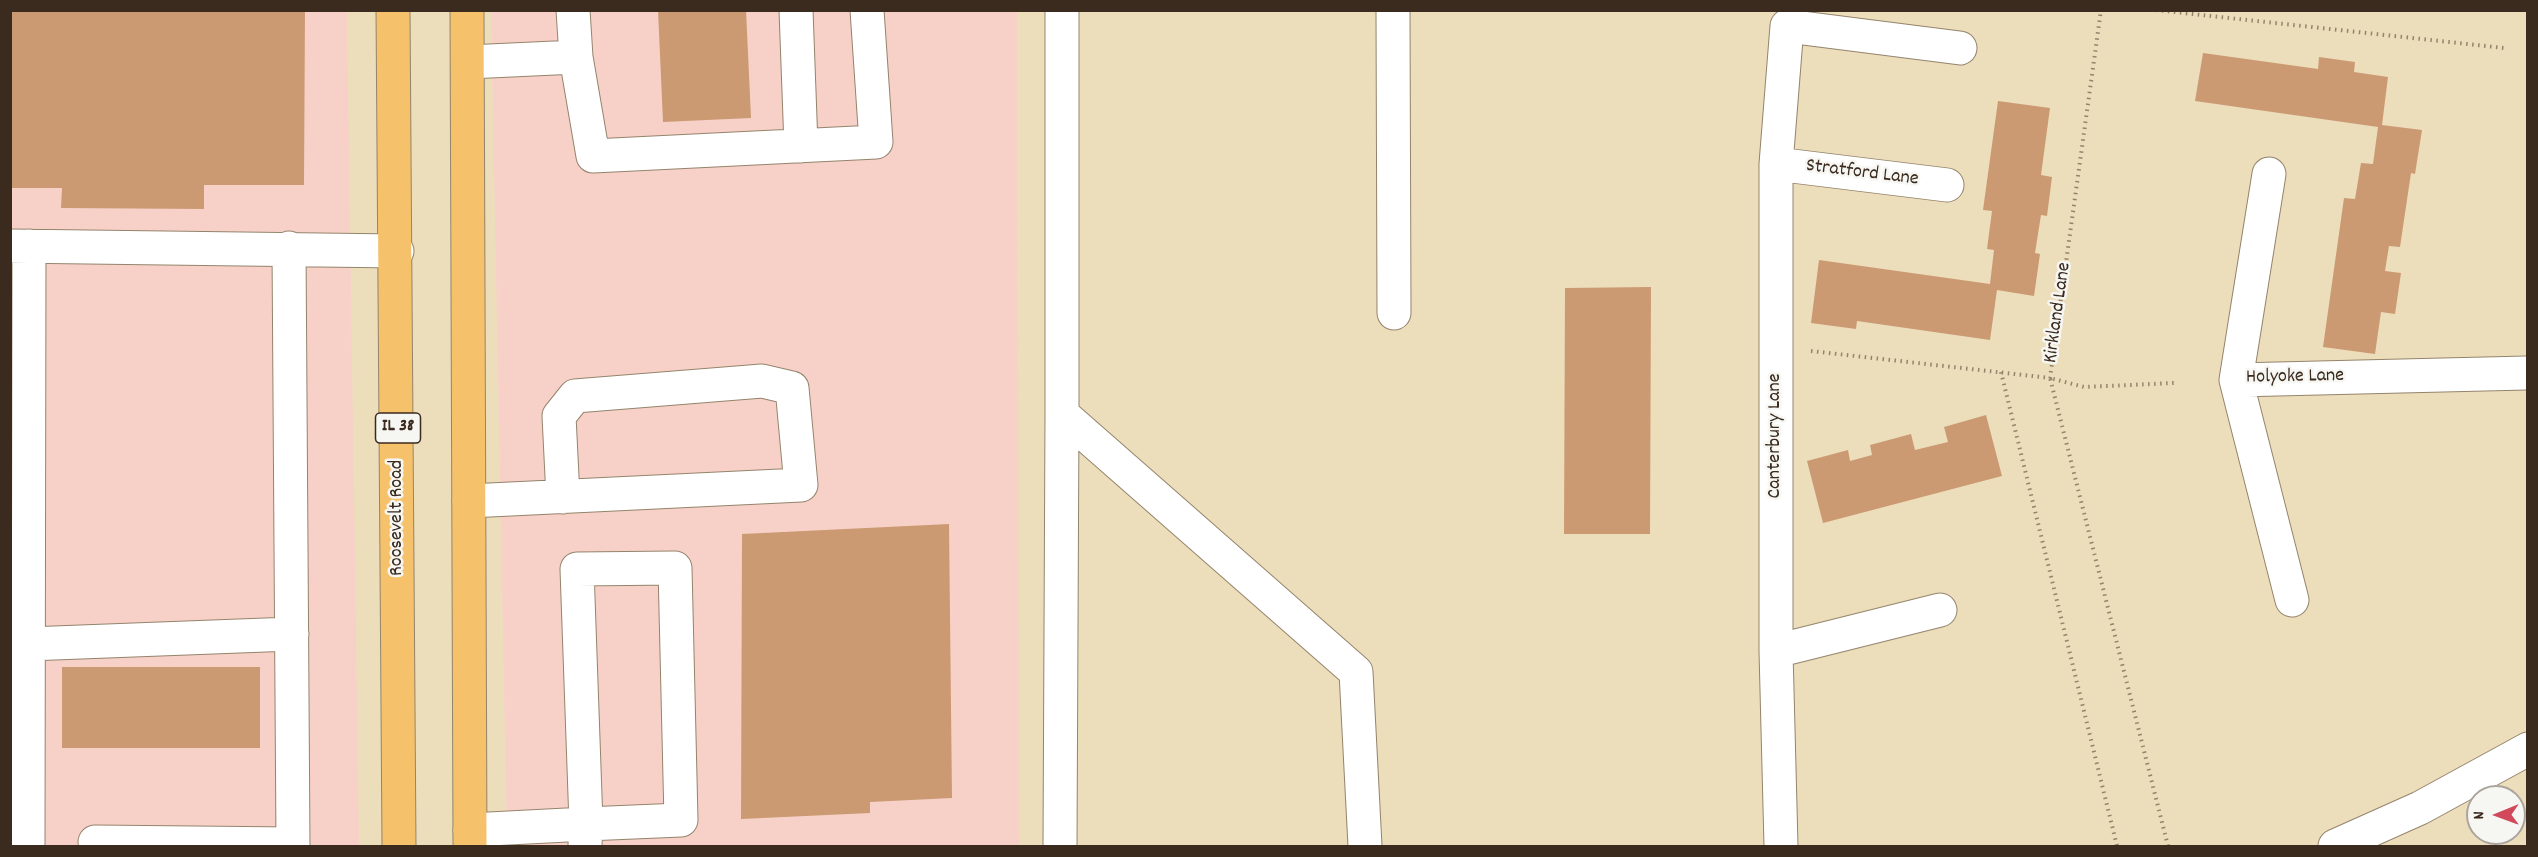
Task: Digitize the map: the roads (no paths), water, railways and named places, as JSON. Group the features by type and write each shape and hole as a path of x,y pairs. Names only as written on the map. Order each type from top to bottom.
{"main road":[{"name":"Roosevelt Road","path":"393,10 397,251 399,846"},
{"path":"467,10 470,838"}],"street":[{"path":"573,10 576,57 593,156 876,142 867,10"},
{"path":"796,10 801,146"},
{"path":"1060,846 1062,10"},
{"path":"1393,10 1395,313"},
{"name":"Canterbury Lane","path":"1781,846 1776,651 1776,164 1787,26 1960,48"},
{"path":"468,62 576,57"},
{"name":"Stratford Lane","path":"1776,164 1947,185"},
{"name":"Holyoke Lane","path":"2269,174 2236,380 2527,371"},
{"path":"28,846 28,644 20,246 397,251"},
{"path":"95,842 293,845 289,248"},
{"path":"2236,380 2292,600"},
{"path":"469,501 563,497 801,485 792,388 762,381 576,396 559,416 563,497"},
{"path":"1062,414 1356,672 1365,846"},
{"path":"470,838 586,835 681,820 675,568 577,569 586,835"},
{"path":"1776,651 1940,610"},
{"path":"28,644 292,634"},
{"path":"2335,846 2420,808 2528,749"}]}
